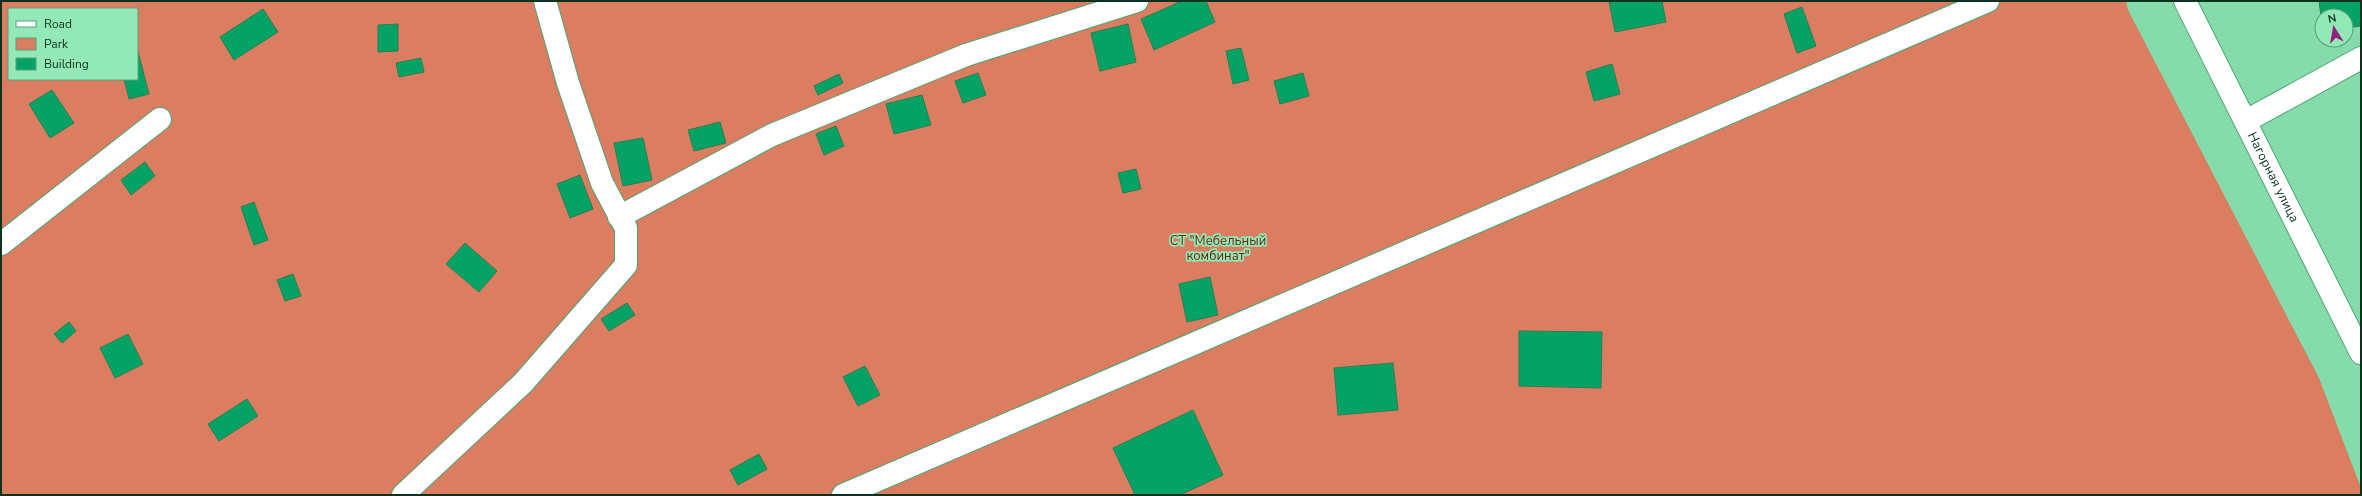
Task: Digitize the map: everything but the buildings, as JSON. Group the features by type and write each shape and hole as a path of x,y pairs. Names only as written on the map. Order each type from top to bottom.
{"street":[{"path":"403,495 523,383 626,265 626,228 602,183 568,83 546,1"},
{"path":"619,216 786,129 966,55 1137,1"},
{"path":"843,495 1988,1"},
{"name":"Нагорная улица","path":"2185,1 2361,352"},
{"path":"2246,121 2361,58"},
{"path":"1,244 160,119"}],"green space":[{"name":"СТ \"Мебельный комбинат\"","path":"1,1 2126,1 2128,10 2319,378 2361,488 2361,495 1,495"}]}
